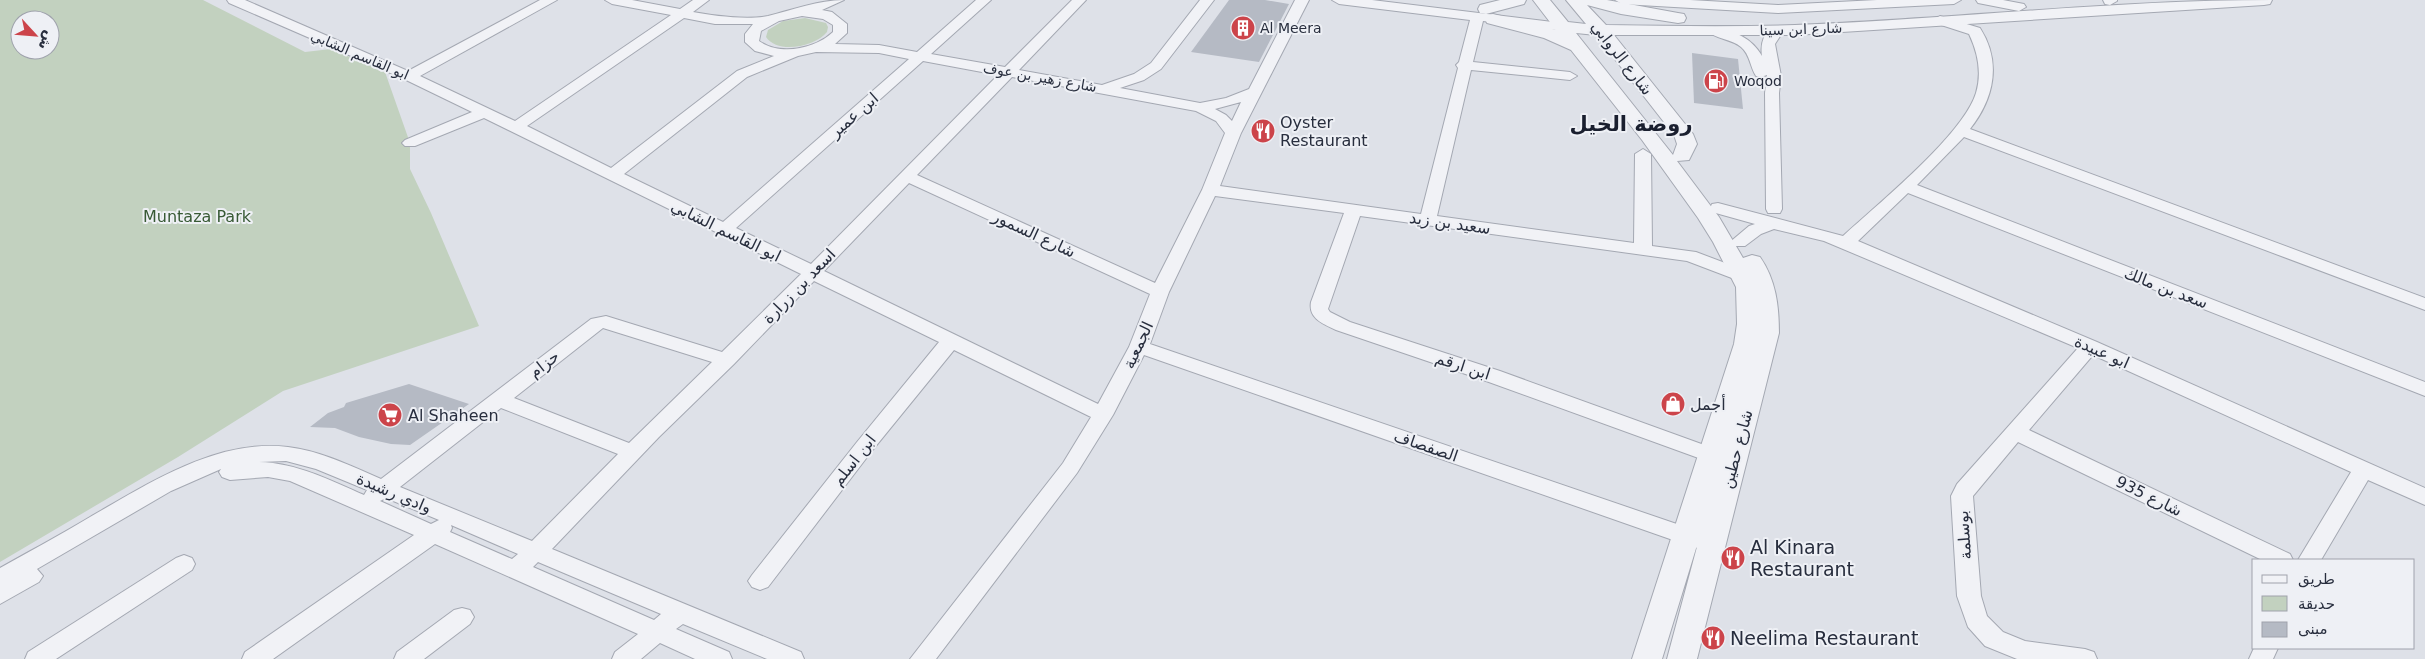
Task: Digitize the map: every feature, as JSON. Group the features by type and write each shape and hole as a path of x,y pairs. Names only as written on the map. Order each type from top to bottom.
{"street":[{"name":"ابو القاسم الشابي","path":"234,0 409,76 485,112 950,342 1102,414"},
{"path":"409,76 550,0"},
{"path":"612,0 715,20 769,20"},
{"path":"516,127 702,0"},
{"path":"742,74 759,25 769,20 802,12 837,0"},
{"path":"613,174 742,74 796,52 815,48 834,39 840,25 838,8 843,0"},
{"name":"ابن عمير","path":"724,230 984,0"},
{"name":"اسعد بن زرارة","path":"516,569 536,552 633,452 727,360 1079,0"},
{"path":"1103,88 1128,82 1156,66 1207,0"},
{"name":"الجمعية","path":"922,659 1070,468 1102,414 1139,347 1160,292 1210,190 1233,133 1302,0"},
{"name":"شارع ابن سينا","path":"1339,0 1485,15 1777,30 1940,20 1978,24 2264,0"},
{"name":"شارع ابن سينا","path":"1406,0 1485,15"},
{"path":"1428,220 1464,65 1485,15 1518,0"},
{"name":"شارع الروابي","path":"1541,0 1574,20 1625,61 1683,134 1687,144 1682,156 1718,208 1743,276"},
{"name":"شارع الروابي","path":"1574,0 1574,20"},
{"path":"1589,0 1709,26 1736,38 1751,47 1755,53 1764,82 1772,93"},
{"name":"شارع ابن سينا","path":"1622,0 1786,9 1954,0"},
{"name":"شارع ابن سينا","path":"1983,0 2019,7"},
{"name":"شارع ابن سينا","path":"1574,20 1667,31 1709,26 2121,0"},
{"name":"شارع زهير بن عوف","path":"802,12 827,15 879,49"},
{"path":"1485,15 1550,34 1582,49"},
{"path":"715,20 771,51 796,52"},
{"path":"1574,20 1582,49"},
{"path":"1574,20 1682,156"},
{"path":"1846,242 1907,187 1960,131 1980,102 1986,82 1978,24"},
{"path":"1732,242 1774,217 1772,93 1775,78 1767,43 1777,30"},
{"path":"1625,61 1627,54 1635,43 1667,31"},
{"name":"شارع زهير بن عوف","path":"815,48 879,49 922,55 1200,107 1221,118 1233,133"},
{"name":"شارع الروابي","path":"1582,49 1732,242"},
{"path":"1464,65 1570,76"},
{"path":"1156,66 1153,83 1161,100"},
{"name":"شارع زهير بن عوف","path":"1200,107 1230,102 1253,92"},
{"path":"410,143 485,112"},
{"path":"1960,131 2425,304"},
{"path":"1642,250 1643,154"},
{"name":"شارع السمور","path":"907,176 1160,292"},
{"name":"سعد بن مالك","path":"1907,187 2425,389"},
{"name":"سعيد بن زيد","path":"1210,190 1690,256 1743,276"},
{"name":"ابو عبيدة","path":"1718,208 1748,219 1774,217 1846,242 2090,346 2425,497"},
{"name":"ابن ارقم","path":"1354,210 1320,302 1319,309 1323,316 1343,326 1493,376 1710,455"},
{"name":"سعيد بن زيد","path":"1690,256 1710,251 1732,242"},
{"name":"شارع حطين","path":"1647,659 1699,541 1767,333 1766,299 1762,280 1732,242"},
{"name":"شارع حطين","path":"1682,659 1710,455 1747,337 1750,305 1748,287 1743,276"},
{"name":"حزام","path":"363,503 592,326 603,322 727,360"},
{"name":"ابن اسلم","path":"760,581 864,447 950,342"},
{"name":"بوسلمة","path":"2085,659 2022,651 1994,639 1976,620 1969,596 1962,496 1965,489 2090,346"},
{"name":"الصفصاف","path":"1139,347 1699,541"},
{"path":"498,399 633,452"},
{"name":"شارع 935","path":"2016,432 2280,559"},
{"name":"وادي رشيدة","path":"0,579 168,484 228,460 259,454 301,456 383,488 792,659"},
{"name":"وادي رشيدة","path":"0,594 144,508 193,484 225,473 262,467 283,470 363,503 720,659"},
{"path":"2310,559 2364,470"},
{"path":"254,659 454,518"},
{"path":"37,659 184,564"},
{"path":"624,659 679,613"},
{"path":"406,659 462,617"}],"green space":[{"name":"Muntaza Park","path":"0,0 203,0 305,52 331,49 385,72 410,143 410,169 431,213 479,326 283,391 178,457 0,562"},
{"path":"805,18 826,23 828,27 827,32 815,41 788,47 772,43 766,37 768,30 783,21"}],"building":[{"name":"Al Meera","path":"1229,0 1265,0 1289,4 1259,62 1191,52"},
{"name":"Woqod","path":"1692,53 1738,59 1743,109 1694,103"},
{"name":"Al Shaheen","path":"409,384 469,404 410,445 391,444 359,437 335,428 310,427 328,413 344,407 346,403"}],"place":[{"name":"Al Meera","path":"1243,28"},
{"name":"Woqod","path":"1716,81"},
{"name":"Oyster Restaurant","path":"1263,131"},
{"name":"أجمل","path":"1673,404"},
{"name":"Al Shaheen","path":"390,415"},
{"name":"Al Kinara Restaurant","path":"1733,558"},
{"name":"Neelima Restaurant","path":"1713,638"}],"district":[{"name":"روضة الخيل","path":"1631,124"}]}
